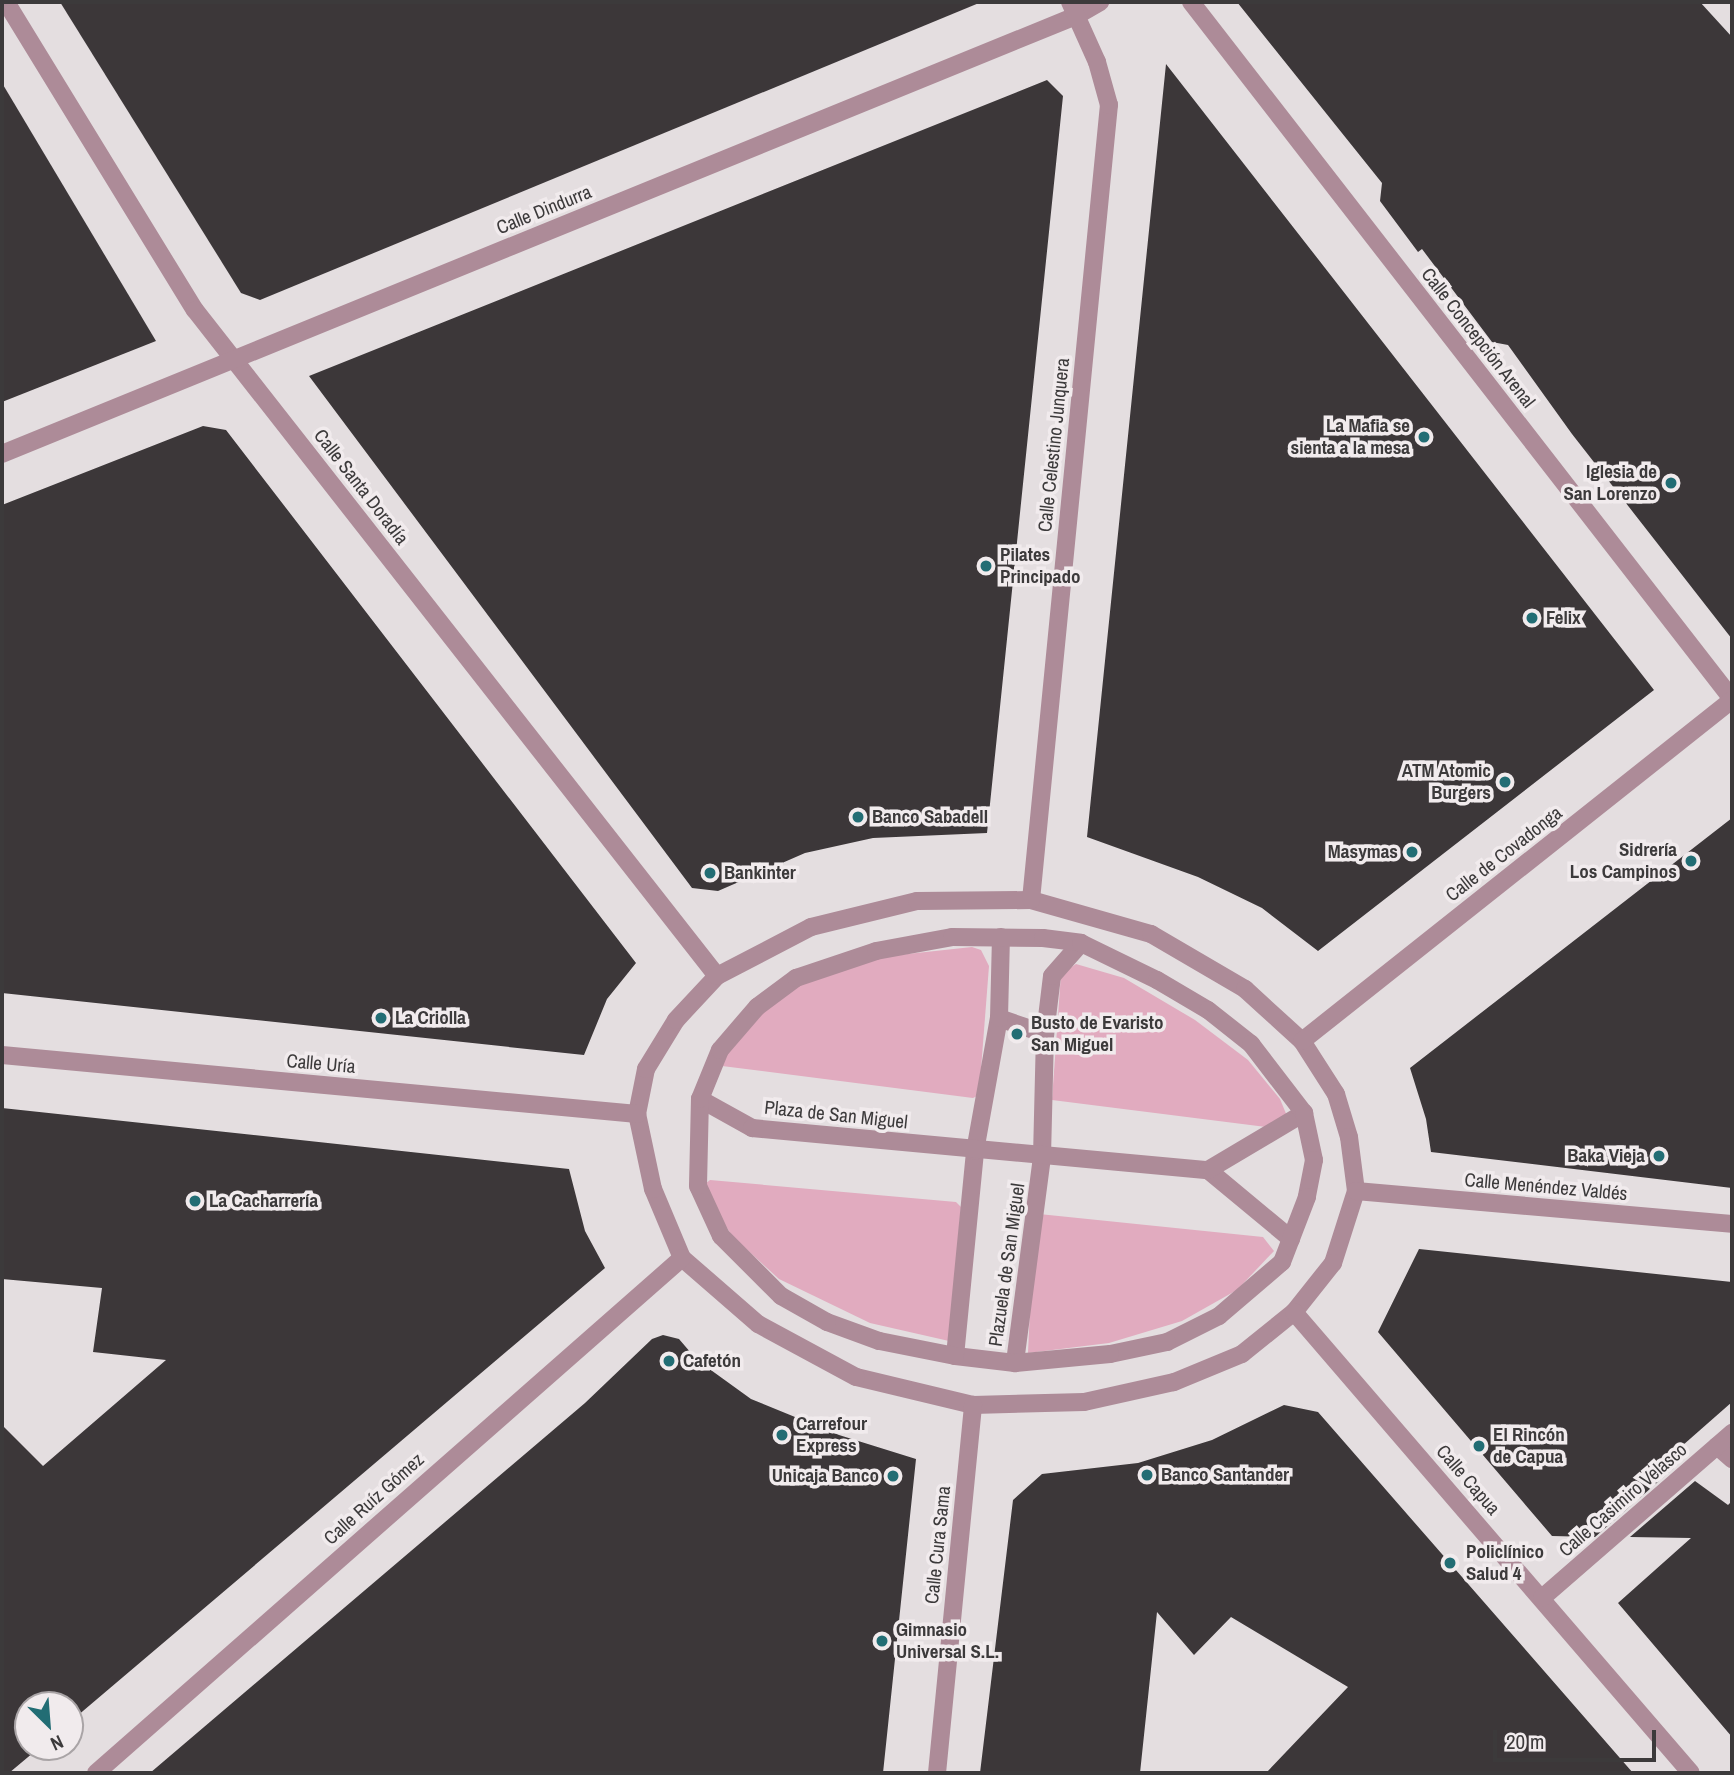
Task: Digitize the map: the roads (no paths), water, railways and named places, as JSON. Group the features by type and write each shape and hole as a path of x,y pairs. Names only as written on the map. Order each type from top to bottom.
{"street":[{"name":"Calle Santa Doradía","path":"6,2 195,310 717,976"},
{"name":"Calle Dindurra","path":"2,454 235,360 1073,9 1100,2"},
{"name":"Calle Concepción Arenal","path":"1191,2 1732,700"},
{"name":"Calle Celestino Junquera","path":"1031,900 1109,105 1097,62 1073,9"},
{"name":"Calle de Covadonga","path":"1302,1041 1732,700"},
{"path":"1031,900 1152,934 1245,989 1302,1041 1336,1094 1349,1137 1356,1191 1333,1263 1294,1312 1242,1354 1174,1382 1084,1402 973,1405 856,1377 758,1324 682,1258 653,1189 637,1114 646,1069 676,1020 717,976 811,927 917,901 1031,900"},
{"path":"955,1356 878,1340 827,1322 781,1296 721,1236 698,1186 700,1099 720,1050 757,1007 796,978 876,951 952,937 1001,937 1081,943 1208,1010 1272,1066 1304,1113 1314,1160 1307,1197 1282,1262 1219,1316 1167,1342 1110,1354 1015,1363"},
{"path":"975,1151 999,1018 1001,937"},
{"path":"1042,1157 1045,1034 1052,976 1081,943"},
{"path":"999,1018 1045,1034"},
{"name":"Calle Uría","path":"2,1055 637,1114"},
{"name":"Plaza de San Miguel","path":"700,1099 752,1128 975,1151 1208,1170"},
{"path":"1291,1239 1208,1170 1304,1113"},
{"name":"Plazuela de San Miguel","path":"975,1151 955,1356 1015,1363 1042,1157"},
{"name":"Calle Menéndez Valdés","path":"1356,1191 1732,1224"},
{"name":"Calle Ruíz Gómez","path":"96,1773 682,1258"},
{"name":"Calle Capua","path":"1294,1312 1691,1773"},
{"name":"Calle Cura Sama","path":"937,1773 973,1405"},
{"name":"Calle Casimiro Velasco","path":"1542,1598 1732,1433"},
{"path":"1717,1446 1732,1459"}],"place":[{"name":"La Mafia se sienta a la mesa","path":"1424,437"},
{"name":"Iglesia de San Lorenzo","path":"1671,483"},
{"name":"Pilates Principado","path":"986,566"},
{"name":"Felix","path":"1532,618"},
{"name":"ATM Atomic Burgers","path":"1505,782"},
{"name":"Banco Sabadell","path":"858,817"},
{"name":"Masymas","path":"1412,852"},
{"name":"Sidrería Los Campinos","path":"1691,861"},
{"name":"Bankinter","path":"710,873"},
{"name":"La Criolla","path":"381,1018"},
{"name":"Busto de Evaristo San Miguel","path":"1017,1034"},
{"name":"Baka Vieja","path":"1659,1156"},
{"name":"La Cacharrería","path":"195,1201"},
{"name":"Cafetón","path":"669,1361"},
{"name":"Carrefour Express","path":"782,1435"},
{"name":"El Rincón de Capua","path":"1479,1446"},
{"name":"Banco Santander","path":"1147,1475"},
{"name":"Unicaja Banco","path":"893,1476"},
{"name":"Policlínico Salud 4","path":"1450,1563"},
{"name":"Gimnasio Universal S.L.","path":"882,1641"}]}
